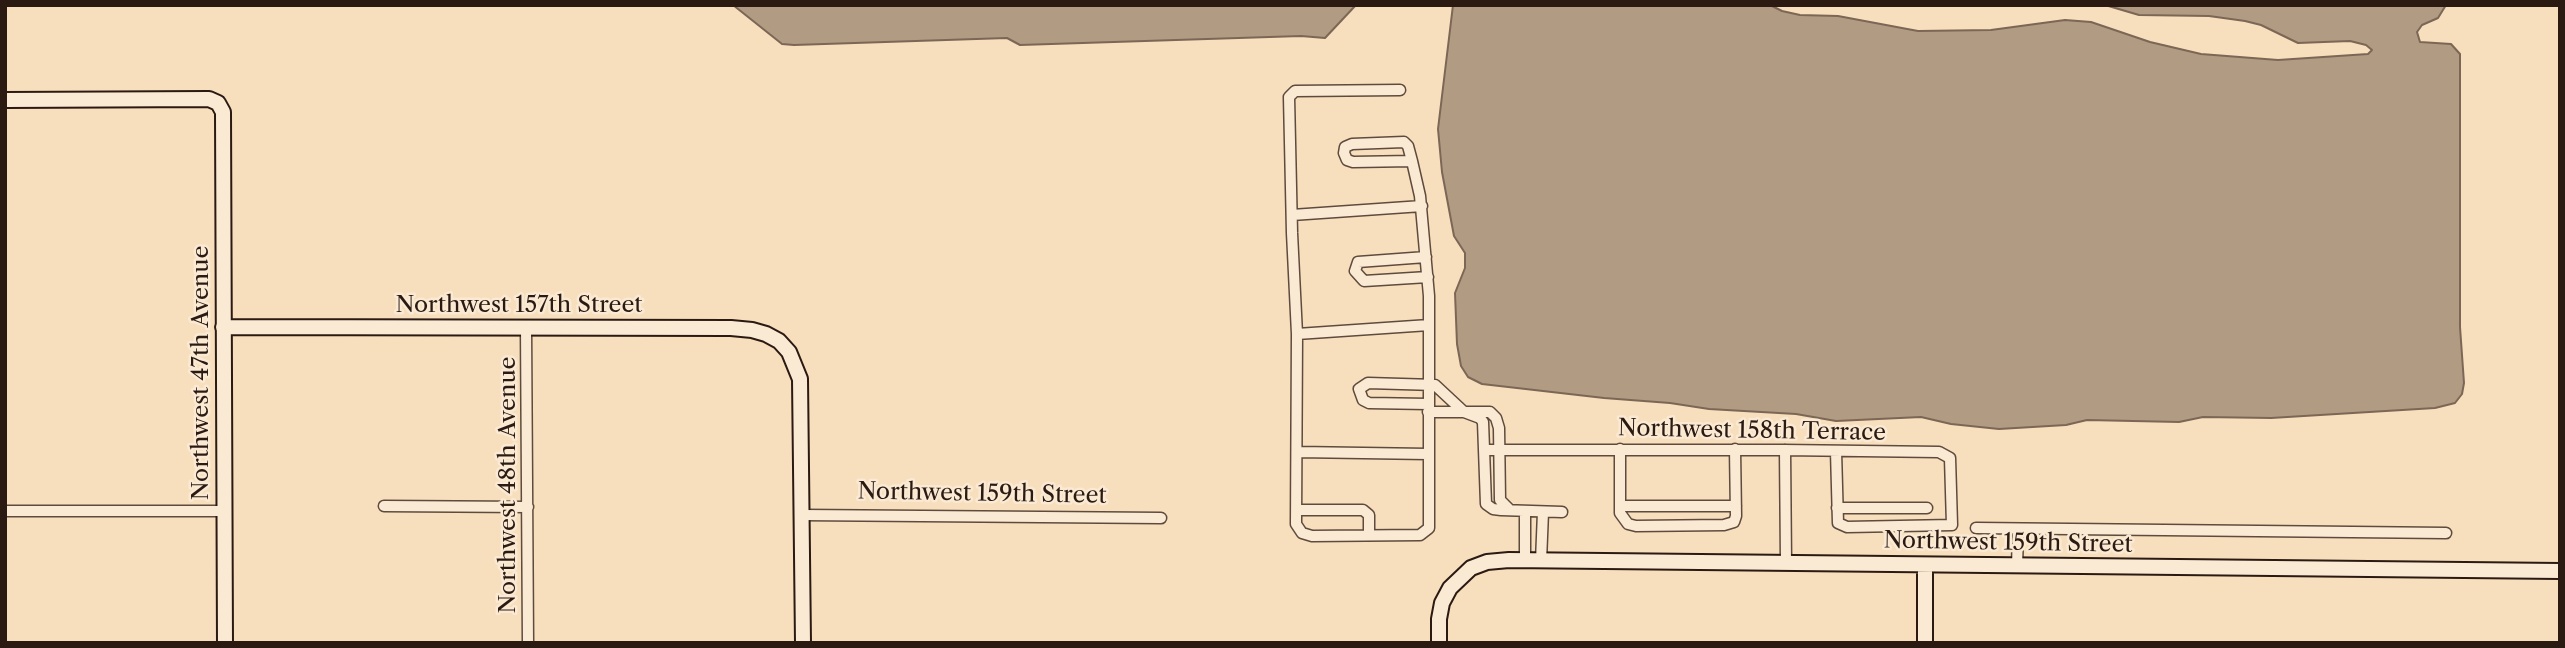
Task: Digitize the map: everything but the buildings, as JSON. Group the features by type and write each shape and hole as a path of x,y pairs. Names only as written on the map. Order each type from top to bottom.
{"street":[{"path":"1400,90 1295,91 1289,97 1297,334 1296,524 1302,533 1312,536 1420,535 1429,527 1428,277 1422,206 1412,160 1404,142 1352,144 1345,147 1344,153 1347,160 1353,162 1412,160"},
{"name":"Northwest 47th Avenue","path":"5,100 209,99 218,103 223,112 225,643"},
{"path":"1292,215 1422,206"},
{"path":"1426,257 1358,262 1355,271 1357,277 1364,281 1428,277"},
{"path":"1297,334 1429,325"},
{"name":"Northwest 157th Street","path":"223,327 526,327 752,330 766,334 779,341 789,352 797,368 801,395 802,515"},
{"name":"Northwest 48th Avenue","path":"526,327 528,643"},
{"path":"1510,510 1500,500 1499,428 1496,418 1490,412 1464,411 1369,403 1363,400 1359,388 1368,383 1435,385 1464,411 1483,422 1486,504 1493,509 1543,512 1563,512"},
{"path":"1620,449 1619,513 1628,524 1636,526 1730,525 1736,516 1735,449"},
{"name":"Northwest 158th Terrace","path":"1485,450 1735,449 1939,452 1950,458 1952,525 1847,527 1838,523 1837,508"},
{"path":"1785,450 1786,563"},
{"path":"1836,451 1837,508 1927,508"},
{"path":"1298,452 1428,454"},
{"path":"384,506 527,507"},
{"path":"1620,506 1736,506"},
{"path":"1297,510 1363,510 1369,515 1369,535"},
{"path":"5,511 224,511"},
{"path":"1525,511 1525,560"},
{"path":"1541,561 1543,512"},
{"path":"802,515 803,643"},
{"name":"Northwest 159th Street","path":"802,515 1161,519"},
{"name":"Northwest 159th Street","path":"1976,528 2446,533"},
{"path":"2017,567 2018,530"},
{"name":"Northwest 159th Street","path":"1439,643 1438,619 1450,588 1471,568 1487,562 1525,560 2560,571"},
{"path":"1925,565 1925,643"}],"shaded area":[{"path":"733,5 1356,5 1325,38 1301,36 1020,45 1007,38 794,45 782,44"},
{"path":"1453,5 1770,5 1800,15 1838,16 1918,31 1991,30 2065,20 2091,22 2150,42 2201,54 2278,60 2368,54 2372,50 2366,45 2350,41 2298,43 2261,25 2245,21 2209,16 2139,15 2105,5 2446,5 2438,18 2422,25 2417,32 2420,42 2451,44 2460,54 2462,394 2455,403 2435,408 2271,418 2203,417 2179,422 2087,420 2066,425 1999,429 1951,424 1921,417 1836,421 1796,414 1709,409 1482,384 1468,377 1461,366 1457,344 1455,293 1465,268 1465,253 1454,236 1442,172 1438,129"}]}
